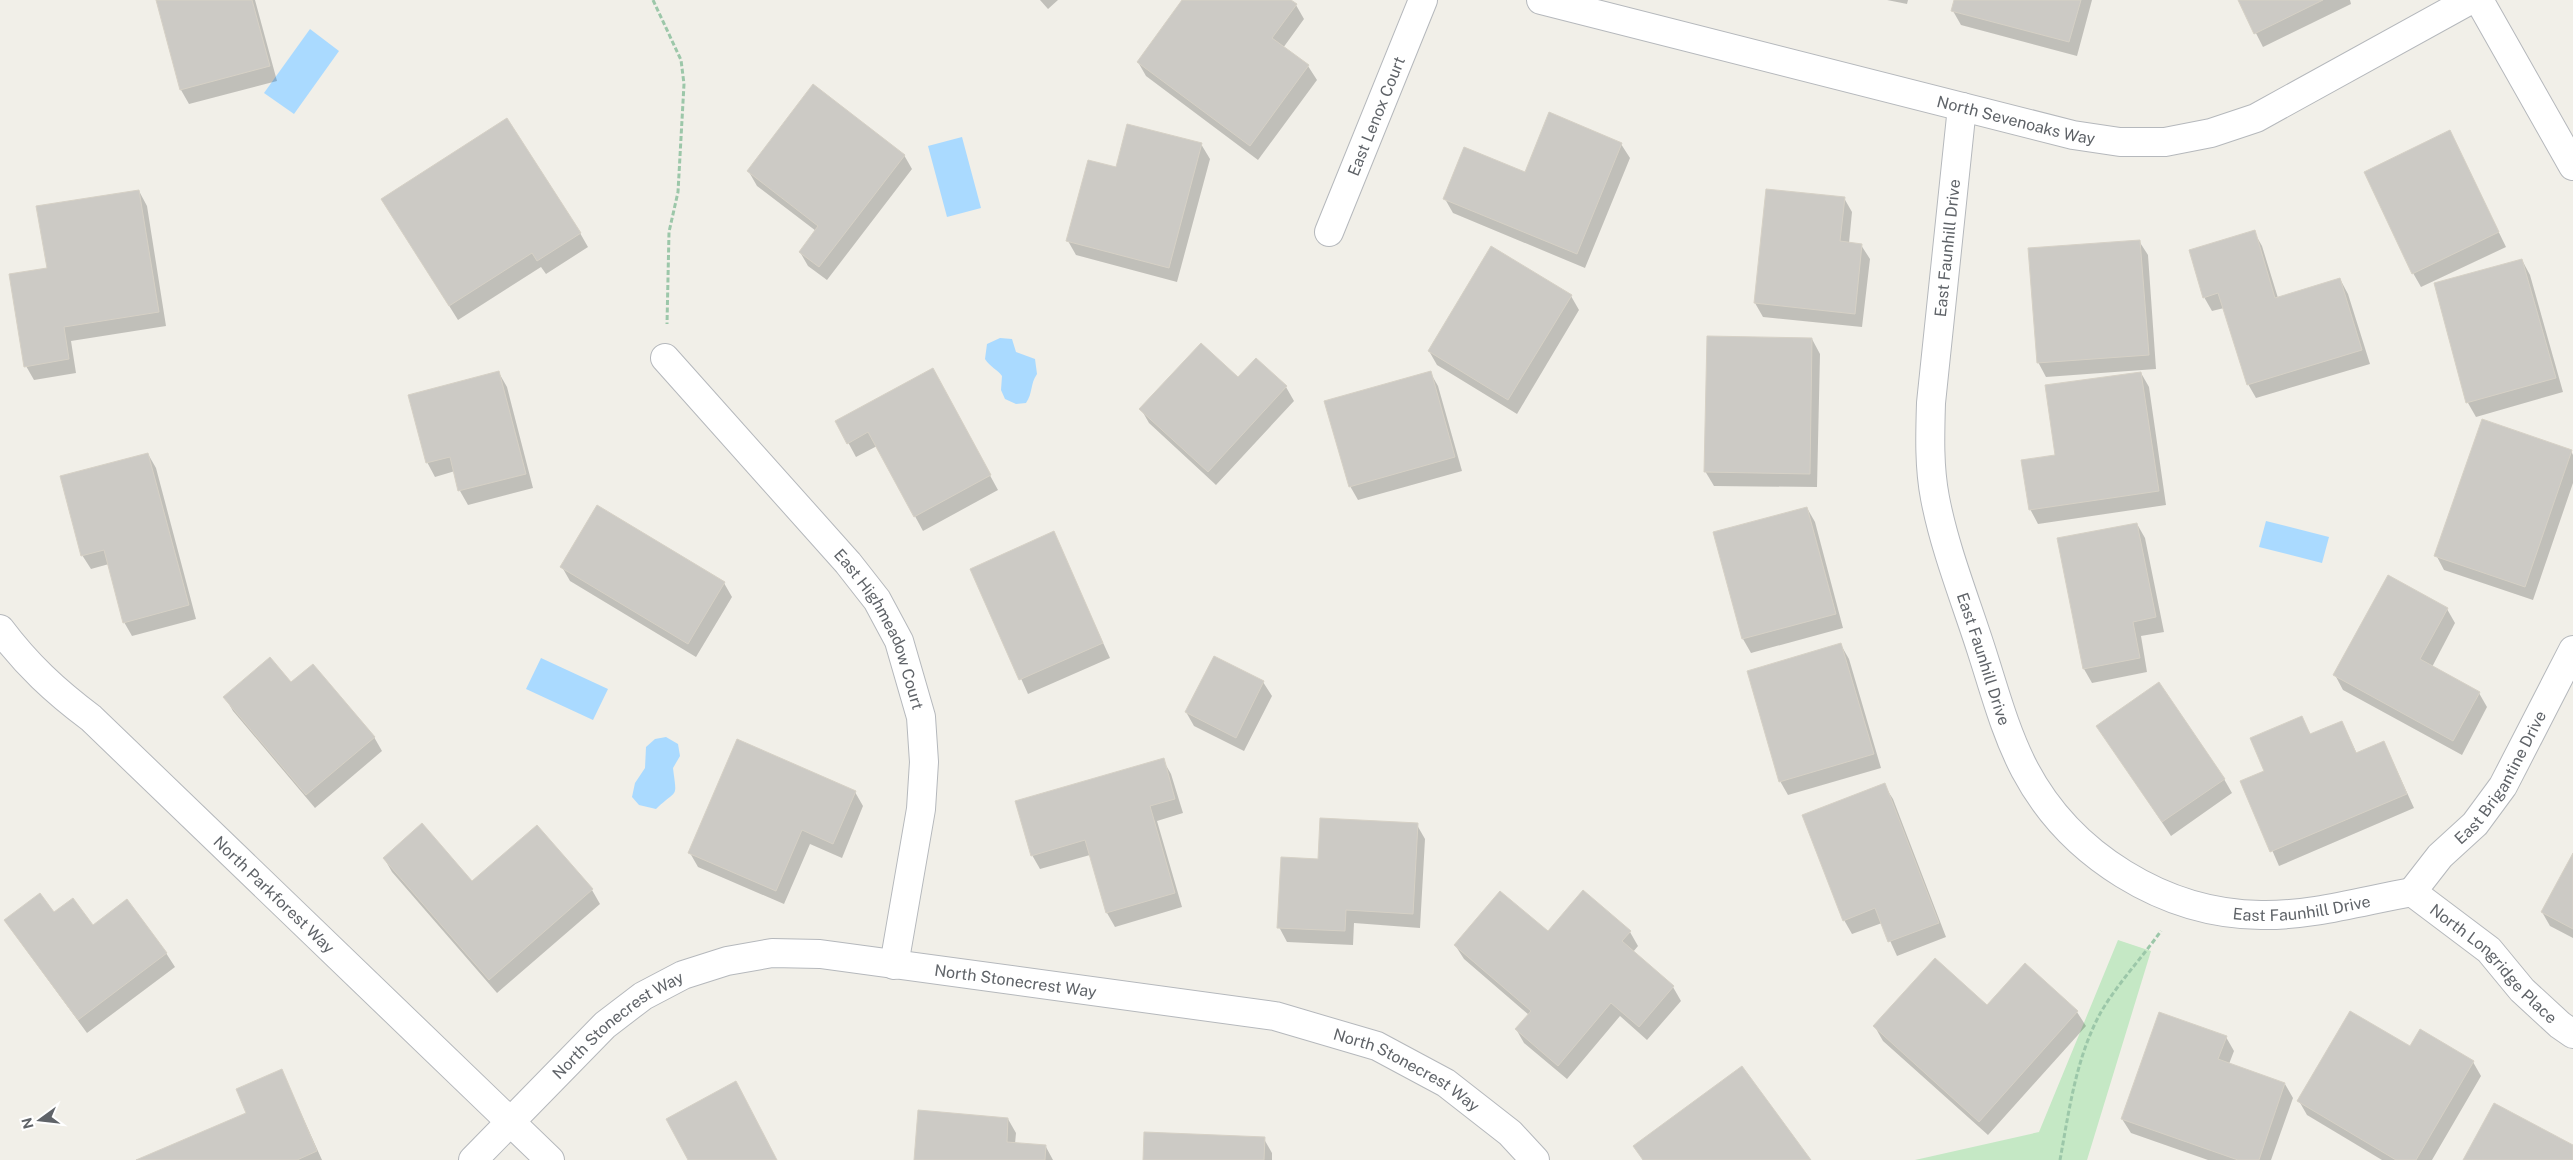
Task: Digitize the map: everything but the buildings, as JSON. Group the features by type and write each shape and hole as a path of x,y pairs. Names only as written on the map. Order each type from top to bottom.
{"street":[{"name":"East Lenox Court","path":"1329,232 1423,0"},
{"name":"North Sevenoaks Way","path":"1541,0 2073,135 2120,142 2165,142 2211,134 2256,118 2470,0"},
{"path":"2479,0 2573,166"},
{"name":"East Faunhill Drive","path":"1962,107 1931,403 1930,450 1935,497 1946,542 2006,725 2025,770 2051,810 2084,845 2122,874 2166,896 2212,910 2260,915 2308,913 2412,892"},
{"name":"East Highmeadow Court","path":"665,358 848,563 877,600 899,641 921,717 924,762 921,809 894,965"},
{"name":"North Parkforest Way","path":"0,629 15,649 51,688 91,718 550,1160"},
{"name":"East Brigantine Drive","path":"2412,892 2440,856 2475,824 2503,786 2573,650"},
{"name":"North Longridge Place","path":"2412,892 2489,950 2522,990 2560,1025 2573,1034"},
{"name":"North Stonecrest Way","path":"474,1160 605,1025 642,996 683,975 727,961 772,954 820,954 1275,1016 1377,1046 1446,1083 1510,1133 1535,1160"}],"path":[{"path":"653,0 681,60 684,84 678,192 669,232 670,290 665,358"},
{"path":"2060,1160 2078,1073 2100,1014 2112,994 2182,901"}],"green space":[{"path":"2118,940 2151,951 2087,1160 1915,1160 2039,1132"}],"water":[{"path":"310,29 339,51 294,114 264,93"},
{"path":"962,137 981,208 947,217 928,146"},
{"path":"1000,338 1012,339 1016,352 1035,359 1037,374 1026,403 1016,404 1005,399 1001,390 1002,376 985,359 987,344"},
{"path":"2266,521 2329,537 2322,563 2259,547"},
{"path":"541,658 608,689 593,720 526,689"},
{"path":"666,737 678,744 680,756 673,768 674,793 656,809 639,805 632,797 635,783 645,768 646,747 655,739"}]}
